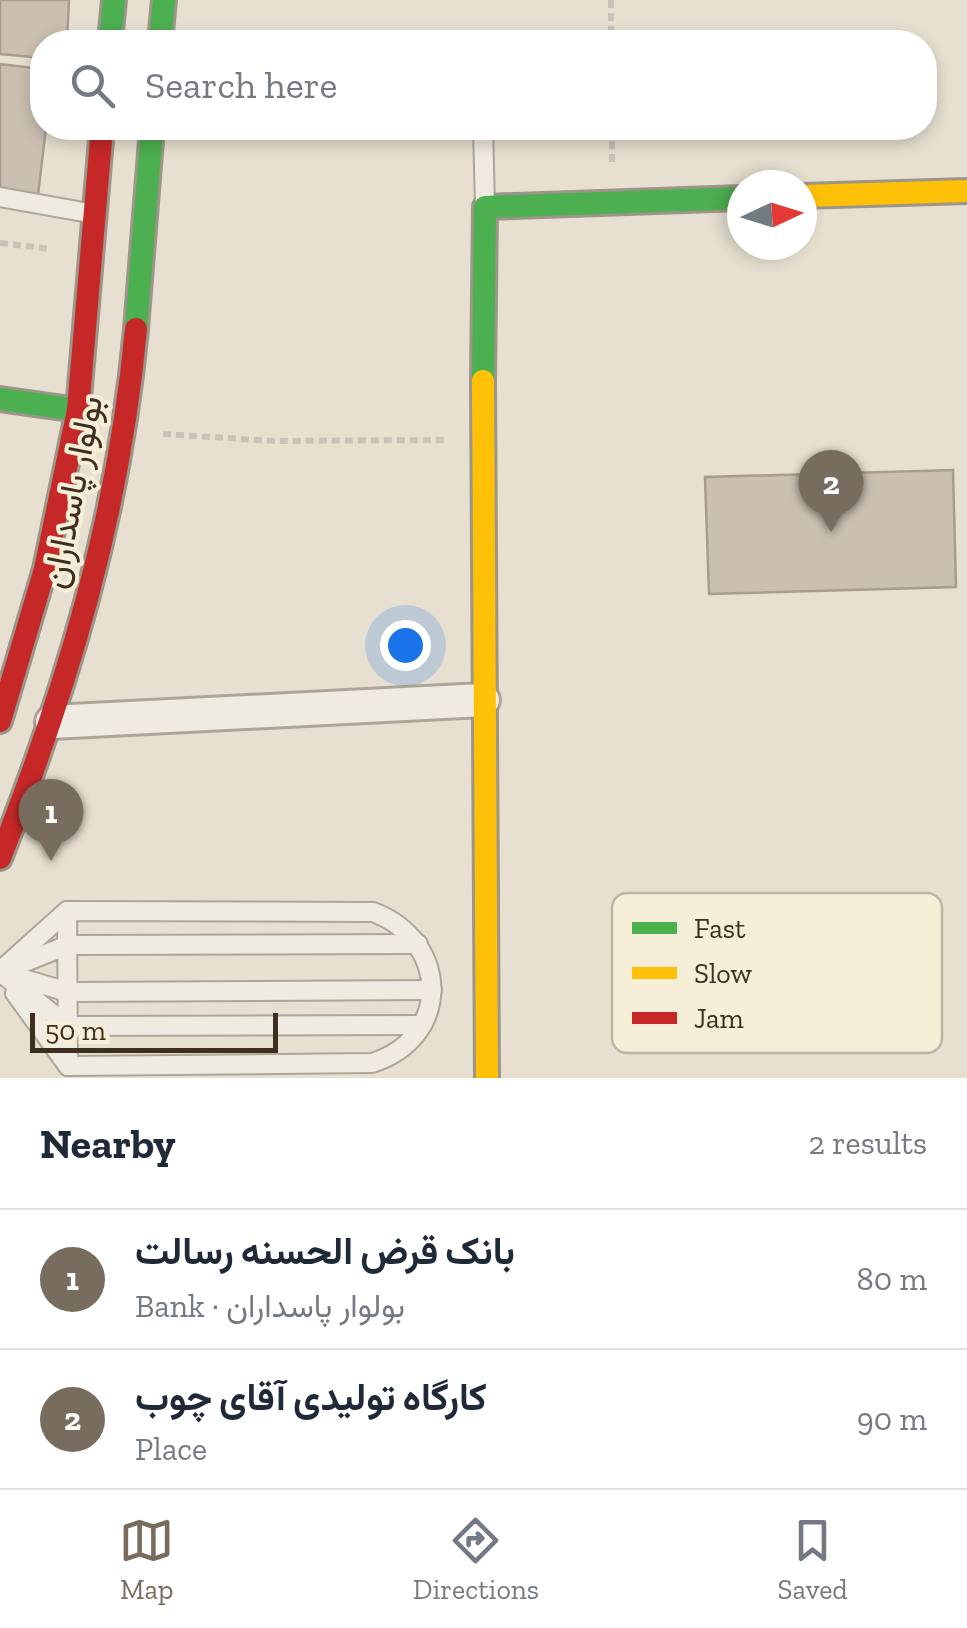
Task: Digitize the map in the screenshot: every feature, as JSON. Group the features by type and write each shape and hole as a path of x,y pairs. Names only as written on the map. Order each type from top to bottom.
{"main road":[{"path":"111,30 114,0"},
{"path":"161,30 164,0"},
{"name":"بولوار پاسداران","path":"0,720 45,569 78,410 101,140"},
{"name":"بولوار پاسداران","path":"0,858 52,722 92,580 126,416 151,140"},
{"path":"817,196 967,191"},
{"path":"488,1078 483,700 484,206 727,198"},
{"path":"0,399 126,416"}],"street":[{"path":"52,722 483,700"}],"lane":[{"path":"483,140 484,206"},
{"path":"0,197 95,214"},
{"path":"68,910 68,1066"},
{"path":"0,972 68,910 354,910 390,919 418,944 426,958 432,990 422,1025 413,1039 387,1058 355,1065 68,1066"},
{"path":"0,972 68,945 418,944"},
{"path":"0,972 68,992 432,990"},
{"path":"0,972 68,1026 422,1025"},
{"path":"0,972 68,1066"}],"path":[{"path":"610,0 611,30"},
{"path":"0,243 52,249"},
{"path":"163,434 274,441 482,440"}],"building":[{"path":"0,0 69,0 68,30 30,30 30,57 0,54"},
{"path":"0,64 30,68 30,140 45,140 38,195 0,189"},
{"path":"953,470 956,587 709,594 705,477"}],"traffic: fast":[{"path":"111,30 114,0"},
{"path":"161,30 164,0"},
{"path":"136,329 151,140"},
{"path":"483,381 485,207 727,199"},
{"path":"0,399 78,410"}],"traffic: slow":[{"path":"817,196 967,191"},
{"path":"483,381 487,1078"}],"traffic: jam":[{"path":"0,721 45,569 78,410 101,140"},
{"path":"0,858 48,729 87,598 117,466 136,329"}],"place":[{"name":"کارگاه تولیدی آقای چوب","path":"831,532"},
{"name":"بانک قرض الحسنه رسالت","path":"51,861"}]}
